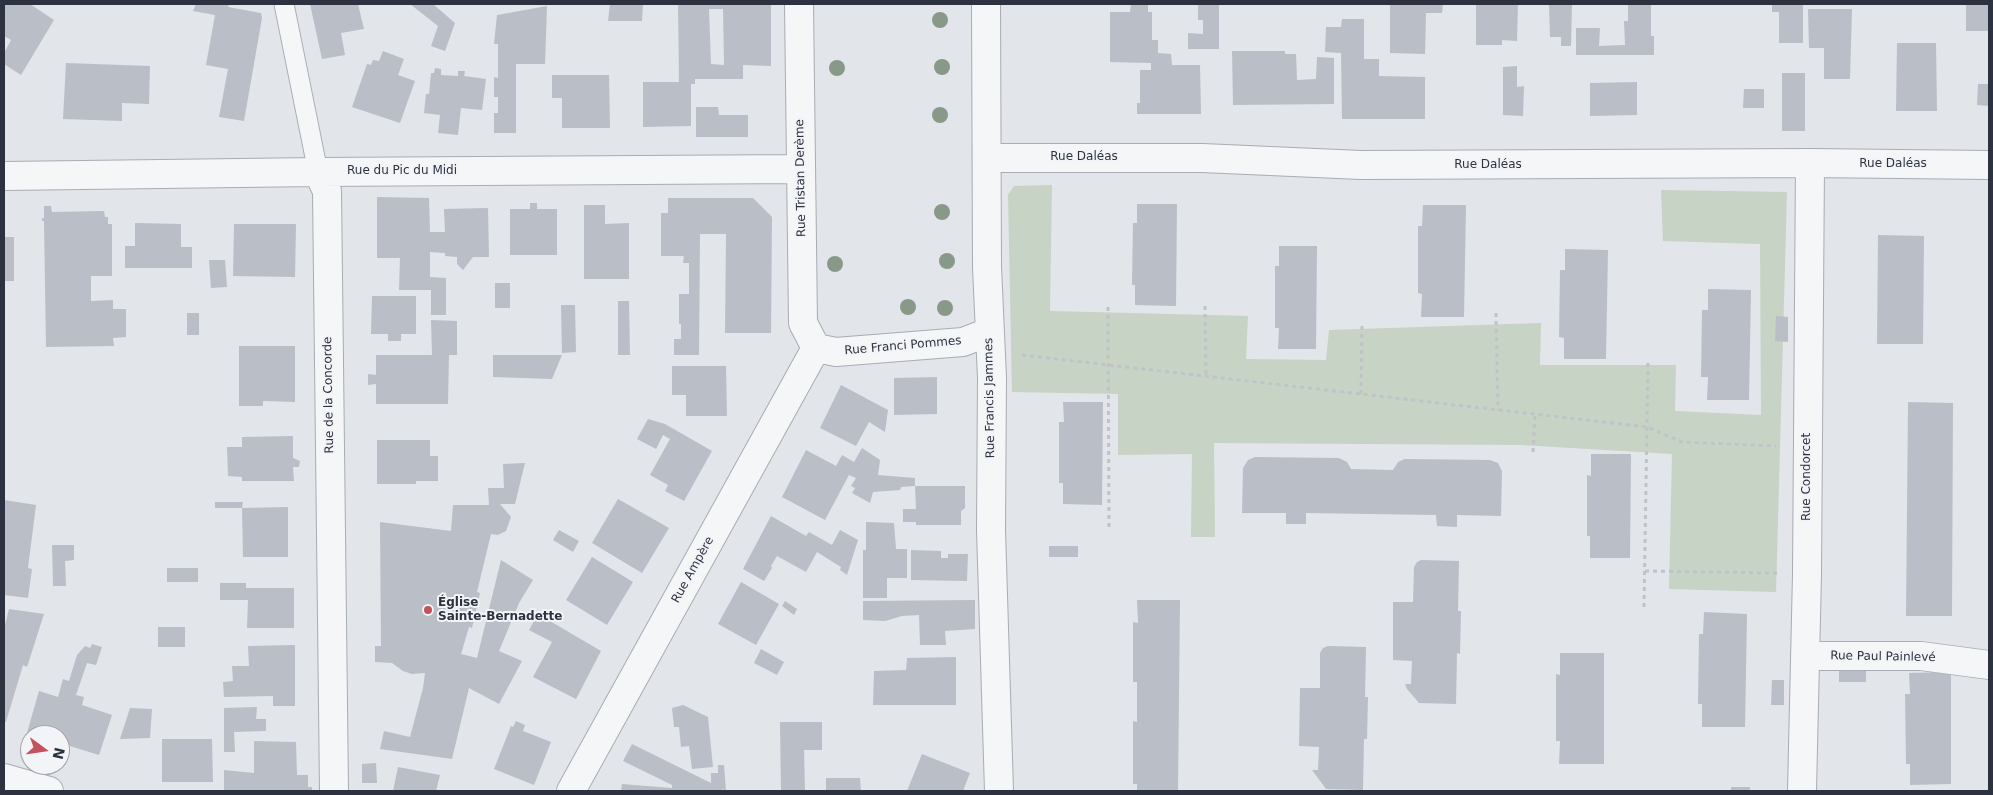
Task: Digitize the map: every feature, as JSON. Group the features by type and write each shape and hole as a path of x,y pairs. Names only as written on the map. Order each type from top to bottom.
{"street":[{"name":"Rue Tristan Derème","path":"799,4 803,323 816,348"},
{"name":"Rue Francis Jammes","path":"986,4 991,530 999,791"},
{"name":"Rue Daléas","path":"988,158 1202,158 1361,165 1810,163 1989,165"},
{"name":"Rue Condorcet","path":"1802,791 1807,574 1810,163"},
{"name":"Rue du Pic du Midi","path":"4,176 800,169"},
{"name":"Rue de la Concorde","path":"318,172 327,191 334,791"},
{"name":"Rue Franci Pommes","path":"816,348 836,352 963,342 990,342"},
{"name":"Rue Ampère","path":"571,791 816,348"},
{"name":"Rue Paul Painlevé","path":"1805,656 1921,656 1989,666"},
{"path":"4,778 49,791"}],"lane":[{"name":"Rue de la Concorde","path":"284,4 318,172"}],"path":[{"path":"1206,306 1206,376"},
{"path":"1108,307 1110,529"},
{"path":"1496,313 1498,410"},
{"path":"1361,394 1362,322"},
{"path":"990,342 1108,366 1647,427 1682,442 1808,448"},
{"path":"1644,607 1648,362"},
{"path":"1533,452 1536,414"},
{"path":"1645,571 1807,574"}],"green space":[{"path":"1052,185 1050,311 1248,316 1246,359 1326,360 1329,330 1541,323 1540,365 1676,365 1675,411 1761,415 1760,244 1663,241 1661,190 1787,192 1776,592 1669,589 1672,454 1521,445 1214,443 1215,537 1191,537 1192,454 1118,455 1118,394 1012,392 1008,195 1014,186"}],"building":[{"path":"4,4 30,4 54,20 21,75 4,64 4,53 11,40 4,36"},
{"path":"196,4 229,4 228,7 261,13 262,18 244,121 219,117 228,69 206,65 215,15 193,11"},
{"path":"310,4 358,4 364,29 341,33 345,55 322,59"},
{"path":"410,4 433,4 455,23 445,51 431,46 438,26"},
{"path":"610,4 643,4 642,21 608,21"},
{"path":"678,4 771,4 771,66 743,65 743,79 695,79 695,84 691,84 691,126 643,127 643,82 679,82","holes":["709,9 723,9 724,65 711,64"]},
{"path":"1131,4 1148,4 1148,12 1152,12 1152,40 1158,40 1158,53 1171,54 1172,65 1200,65 1201,114 1137,114 1137,103 1140,103 1140,70 1151,70 1151,63 1110,62 1110,12 1130,12"},
{"path":"1198,4 1219,4 1219,49 1188,49 1188,33 1203,34 1203,20 1198,20"},
{"path":"1390,4 1443,4 1442,13 1426,13 1425,54 1390,53"},
{"path":"1476,4 1518,4 1517,41 1502,40 1502,45 1476,45"},
{"path":"1549,4 1572,4 1571,46 1561,46 1561,37 1550,37"},
{"path":"1628,4 1651,4 1651,36 1654,36 1654,55 1576,55 1576,28 1600,28 1599,46 1625,45 1624,21 1628,21"},
{"path":"1772,4 1803,4 1803,43 1779,43 1779,12 1772,12"},
{"path":"1966,4 1989,4 1989,31 1966,31"},
{"path":"547,6 545,64 516,64 516,133 494,133 494,113 498,113 498,97 494,97 494,77 498,78 498,44 494,44 497,15"},
{"path":"1808,9 1852,9 1850,79 1824,79 1824,48 1809,48"},
{"path":"1342,19 1364,19 1364,59 1379,59 1379,76 1425,77 1425,119 1342,119 1341,53 1325,52 1326,27 1341,27"},
{"path":"1897,43 1936,43 1937,111 1896,111"},
{"path":"383,51 404,59 398,75 415,81 400,123 352,107 367,64 371,65 373,60 379,61"},
{"path":"1232,51 1285,51 1285,54 1296,54 1297,80 1316,79 1317,57 1334,58 1334,104 1233,105"},
{"path":"66,63 150,66 149,104 122,103 122,121 63,119"},
{"path":"1517,66 1517,87 1524,86 1523,116 1503,115 1503,67"},
{"path":"435,68 441,69 441,75 458,76 458,71 465,71 464,76 486,79 482,110 461,108 458,135 438,133 440,115 424,113 426,94 429,94 431,73 434,73"},
{"path":"1782,73 1805,73 1805,131 1782,131"},
{"path":"552,75 609,75 610,128 562,128 562,98 552,98"},
{"path":"1637,82 1637,115 1590,116 1590,83"},
{"path":"1978,84 1989,84 1989,106 1977,105"},
{"path":"1744,89 1764,89 1764,108 1743,108"},
{"path":"696,107 718,107 719,115 748,115 748,137 696,137"},
{"path":"377,197 429,198 430,232 445,232 444,209 488,208 489,257 473,257 463,270 457,264 457,257 445,256 445,253 430,252 430,277 446,278 446,315 431,315 431,290 399,290 400,258 377,258"},
{"path":"668,198 753,198 772,217 771,333 725,333 726,234 700,234 699,355 674,355 674,339 681,339 679,294 689,294 689,263 683,263 684,256 661,256 661,213 668,213"},
{"path":"530,203 537,203 537,209 557,209 557,255 510,255 510,209 530,209"},
{"path":"1137,204 1177,204 1176,306 1135,305 1135,285 1132,285 1133,223 1137,223"},
{"path":"584,205 605,205 605,224 629,223 629,279 584,279"},
{"path":"1423,205 1466,205 1464,317 1421,317 1422,294 1418,293 1418,226 1422,226"},
{"path":"44,206 51,206 52,212 104,211 105,217 108,217 108,224 112,224 112,276 91,276 91,301 113,300 113,309 126,309 126,337 113,338 114,346 46,347 44,221 42,221 42,218 44,218"},
{"path":"135,223 181,224 181,247 192,247 192,268 125,268 125,246 135,246"},
{"path":"234,224 296,224 295,277 233,276"},
{"path":"1878,235 1924,236 1923,344 1877,344"},
{"path":"4,237 14,237 14,281 4,281"},
{"path":"1279,246 1317,246 1316,349 1278,349 1279,328 1275,328 1275,266 1279,266"},
{"path":"1565,249 1608,250 1606,359 1564,359 1564,338 1559,337 1560,270 1565,270"},
{"path":"209,260 225,260 227,287 211,288"},
{"path":"495,283 510,283 510,308 495,308"},
{"path":"1708,289 1751,290 1749,400 1707,400 1708,377 1701,377 1702,310 1708,310"},
{"path":"372,296 416,296 416,334 401,334 401,341 388,341 388,334 371,334"},
{"path":"618,301 629,301 630,355 618,355"},
{"path":"561,305 575,305 576,352 562,353"},
{"path":"187,313 199,313 199,335 187,335"},
{"path":"1776,316 1788,317 1788,342 1775,341"},
{"path":"431,320 457,321 457,355 449,355 448,404 376,404 376,384 368,385 368,374 376,375 376,355 432,355"},
{"path":"239,346 295,346 295,402 263,401 263,406 239,406"},
{"path":"493,355 562,355 552,379 493,377"},
{"path":"672,366 726,366 727,416 686,416 686,395 672,395"},
{"path":"937,377 937,414 894,415 894,378"},
{"path":"841,385 888,410 885,432 869,422 856,446 820,428"},
{"path":"1063,402 1103,402 1102,505 1063,504 1063,483 1059,483 1059,422 1064,422"},
{"path":"1908,402 1953,403 1952,616 1906,616"},
{"path":"648,419 665,424 712,451 684,501 665,491 668,485 650,475 670,439 663,435 656,449 637,439"},
{"path":"293,436 293,458 300,461 299,467 293,467 294,481 242,481 242,477 228,476 227,447 242,447 242,437"},
{"path":"377,440 430,440 430,456 438,456 438,481 416,481 416,484 377,484"},
{"path":"862,448 880,460 878,475 915,478 915,486 901,487 900,490 873,492 870,503 852,493 855,488 851,486 856,478 849,475 825,520 782,497 806,450 836,466 842,455 854,462"},
{"path":"1591,454 1631,454 1630,558 1590,558 1590,536 1587,536 1587,475 1591,476"},
{"path":"1255,457 1339,458 1347,462 1351,469 1393,470 1398,462 1405,459 1490,460 1498,463 1502,471 1501,516 1457,515 1457,527 1437,526 1436,515 1306,513 1306,524 1286,524 1286,513 1242,513 1243,468 1248,460"},
{"name":"Église Sainte-Bernadette","path":"525,463 515,504 500,504 511,517 506,531 498,535 491,534 477,592 480,593 472,628 469,627 461,654 477,658 501,560 533,580 519,603 499,651 522,661 499,704 469,688 452,759 380,749 384,731 410,737 425,673 412,674 403,671 392,663 375,662 375,646 381,646 380,522 451,531 453,505 489,505 488,488 504,488 503,464"},
{"path":"915,486 965,486 965,508 961,511 961,525 916,525 916,522 903,522 903,509 916,509"},
{"path":"618,499 669,528 642,573 592,543"},
{"path":"4,500 36,505 28,568 32,569 28,598 4,595"},
{"path":"215,502 243,502 242,508 215,508"},
{"path":"288,507 288,557 243,557 242,508"},
{"path":"771,516 806,536 809,532 832,545 840,530 858,540 847,575 840,570 841,567 817,552 806,572 777,556 764,581 743,569"},
{"path":"866,522 894,523 896,549 907,549 907,578 887,578 887,598 863,598 863,550 866,550"},
{"path":"559,530 579,541 573,552 553,540"},
{"path":"52,545 74,545 74,560 65,561 66,586 53,586"},
{"path":"1049,546 1078,546 1078,557 1049,557"},
{"path":"911,550 941,551 941,558 948,558 948,554 968,554 967,581 911,580"},
{"path":"592,557 633,582 607,625 566,600"},
{"path":"1421,560 1459,561 1458,611 1461,611 1460,654 1457,653 1456,704 1419,703 1405,684 1411,684 1412,661 1393,660 1393,602 1413,602 1414,567"},
{"path":"167,568 198,568 198,582 167,582"},
{"path":"741,582 779,604 756,645 718,624"},
{"path":"220,583 246,583 246,588 294,588 294,628 247,628 248,600 220,600"},
{"path":"975,600 975,629 945,631 946,645 920,645 919,615 902,616 885,621 863,620 863,601"},
{"path":"1137,600 1180,600 1178,791 1137,791 1137,784 1133,784 1133,721 1137,722 1137,682 1133,682 1133,622 1138,623"},
{"path":"785,601 797,609 794,615 782,606"},
{"path":"9,609 44,614 27,667 23,665 6,722 4,722 4,629"},
{"path":"1704,612 1747,614 1745,727 1702,727 1702,704 1698,704 1699,634 1703,634"},
{"path":"538,614 601,651 576,699 533,677 552,642 529,630"},
{"path":"158,627 185,627 185,647 158,647"},
{"path":"92,644 102,647 96,665 87,663 76,695 84,697 82,705 112,715 99,755 70,746 70,725 29,725 39,691 58,697 63,679 69,681 77,655 85,646 90,648"},
{"path":"295,645 295,706 273,706 273,696 224,697 223,682 233,681 232,666 249,666 248,646"},
{"path":"1328,646 1366,647 1365,697 1368,697 1367,739 1364,739 1363,790 1326,789 1312,770 1318,770 1319,747 1299,746 1300,688 1320,688 1320,653 1323,648"},
{"path":"761,649 784,662 777,675 754,663"},
{"path":"1560,653 1604,653 1604,764 1559,764 1560,741 1556,741 1556,674 1560,675"},
{"path":"956,657 956,705 873,705 874,671 906,670 907,658"},
{"path":"1839,669 1866,669 1866,682 1839,682"},
{"path":"1951,672 1951,784 1910,785 1910,764 1906,764 1905,694 1910,694 1909,673"},
{"path":"1772,680 1784,680 1784,705 1771,705"},
{"path":"683,705 708,717 713,767 692,769 689,746 681,747 679,727 674,727 672,708"},
{"path":"257,707 256,719 266,719 266,731 234,732 235,752 224,752 224,708"},
{"path":"130,708 152,709 150,738 120,739"},
{"path":"516,721 525,725 523,731 551,742 534,785 494,769 511,726 513,727"},
{"path":"780,722 822,722 822,750 804,750 805,791 781,791"},
{"path":"162,739 212,739 213,782 162,782"},
{"path":"254,741 296,742 297,775 308,775 308,787 312,787 312,791 224,791 224,770 254,773"},
{"path":"632,744 711,783 711,773 718,773 718,765 724,765 726,791 722,789 722,791 621,791 622,784 672,788 672,785 623,761"},
{"path":"922,754 970,773 963,791 907,791"},
{"path":"376,763 377,783 362,783 362,764"},
{"path":"398,767 440,775 436,791 393,791"},
{"path":"826,778 860,778 861,791 826,791"},
{"path":"1731,787 1750,787 1750,791 1731,791"}],"place":[{"name":"Église Sainte-Bernadette","path":"428,610"}]}
